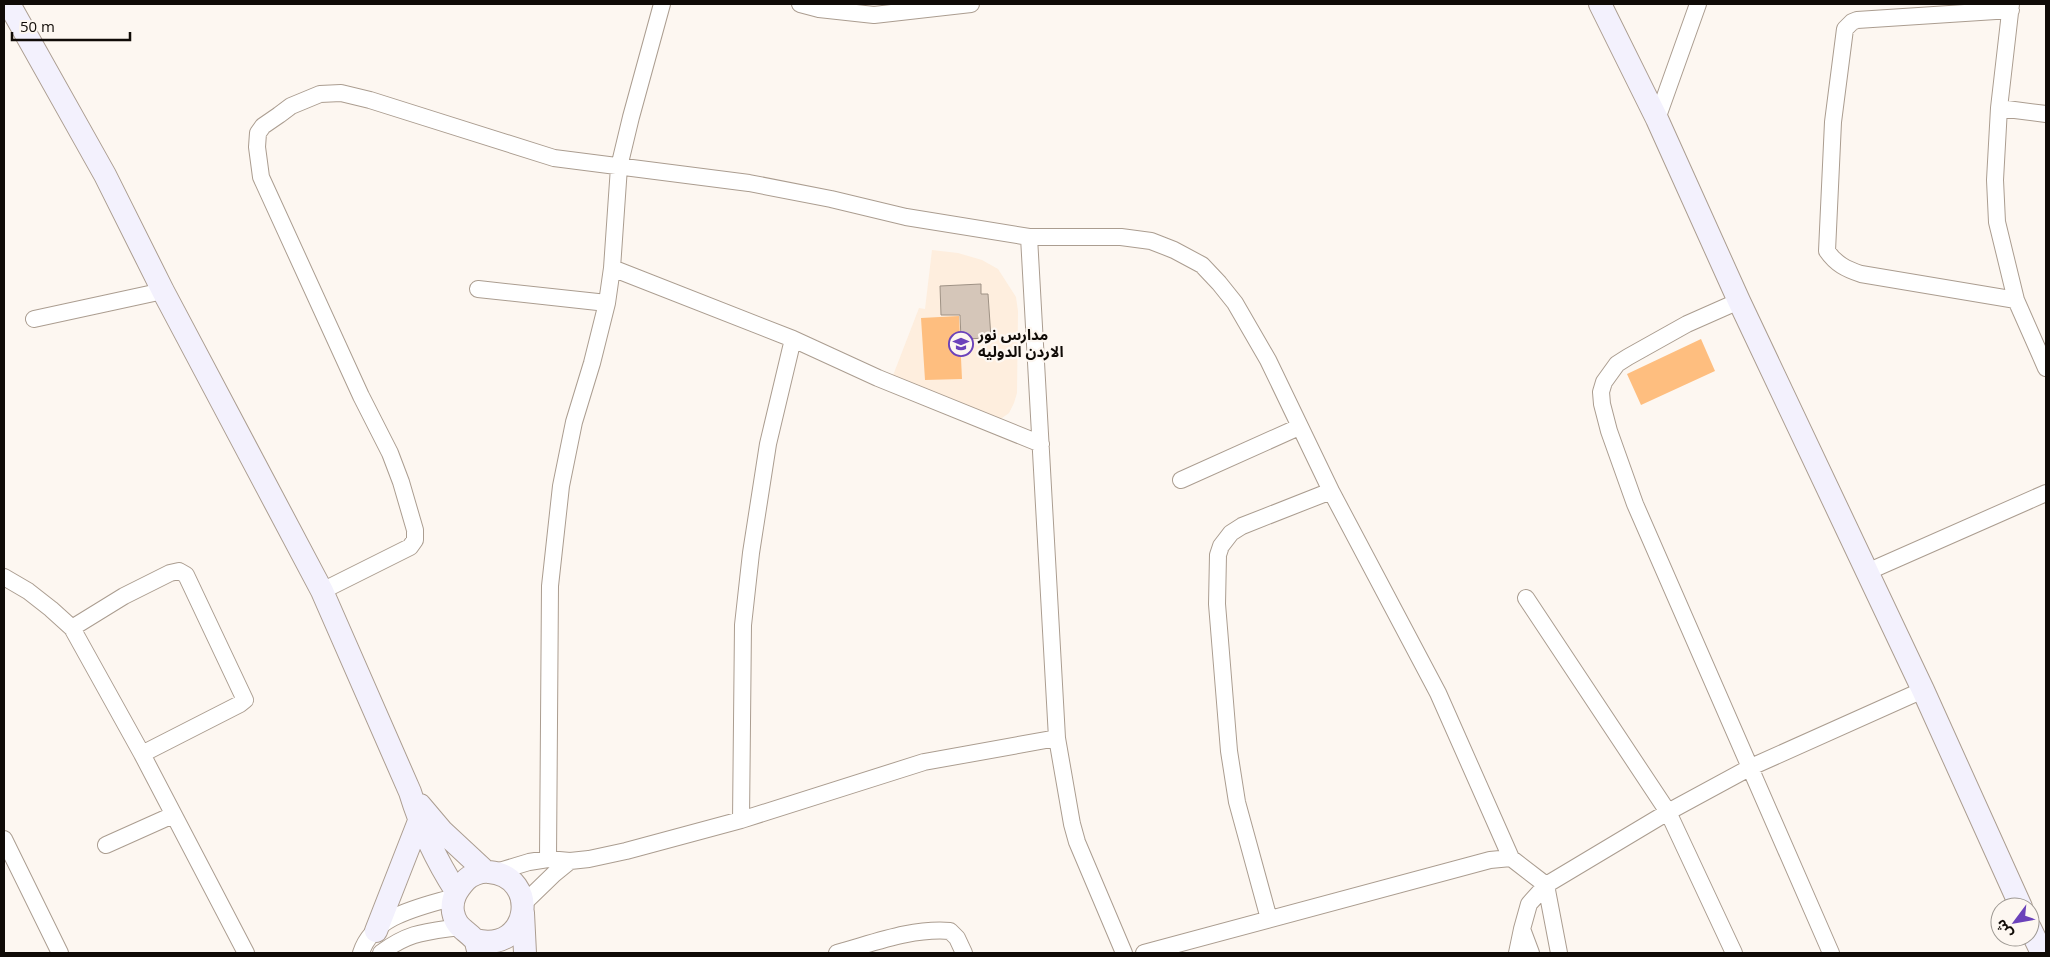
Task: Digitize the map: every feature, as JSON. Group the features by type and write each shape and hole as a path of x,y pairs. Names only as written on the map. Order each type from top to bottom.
{"street":[{"path":"9,4 105,175 322,591 410,792 419,821 455,894"},
{"path":"548,859 550,586 553,542 561,486 574,422 592,363 607,303 612,268 619,167 630,117 662,4"},
{"path":"800,4 819,9 874,15 971,4"},
{"path":"1600,4 1657,119 1739,301 1923,690 2016,897"},
{"path":"1657,119 1698,4"},
{"path":"2016,300 1860,274 1834,261 1827,251 1833,122 1848,25 1857,20 2011,7 1999,108 1995,180 1997,222 2016,300 2046,368"},
{"path":"322,591 410,547 415,540 415,530 401,482 390,453 361,396 261,177 257,147 258,133 263,126 291,106 320,94 340,93 370,100 554,158 750,184 831,199 906,217 1029,237 1120,237 1150,241 1174,250 1202,265 1219,283 1250,327 1331,491 1438,693 1511,858 1546,885 1559,953"},
{"path":"1999,108 2046,114"},
{"path":"1029,237 1057,738 1072,824 1077,842 1124,953"},
{"path":"612,268 792,339 878,378 1041,444"},
{"path":"478,289 607,303"},
{"path":"34,319 164,291"},
{"path":"1739,301 1687,324 1617,364 1604,382 1601,392 1609,431 1635,504 1831,953"},
{"path":"741,820 743,625 751,553 768,444 792,339"},
{"path":"1181,480 1299,427"},
{"path":"1268,919 1237,802 1233,777 1217,604 1217,564 1221,546 1231,533 1242,526 1331,491"},
{"path":"1867,572 2046,493"},
{"path":"72,628 124,596 170,573 179,571 186,575 245,700 142,754"},
{"path":"4,577 28,591 51,608 72,628 142,754 246,953"},
{"path":"1526,598 1668,812 1734,953"},
{"path":"1517,953 1530,904 1546,885 1668,812 1751,768 1923,690"},
{"path":"471,940 453,912 455,894 468,877 529,862 548,859 570,861 589,859 626,851 741,820 924,762 1057,738"},
{"path":"410,792 442,831 491,872 506,877 515,884 520,894 523,909 525,953"},
{"path":"106,845 173,814"},
{"path":"376,931 419,821"},
{"path":"4,839 60,953"},
{"path":"1144,953 1448,873 1490,860 1511,858"},
{"path":"381,953 393,944 415,933 485,942 495,942 505,938 520,923 523,909 554,874 570,861"},
{"path":"361,953 363,947 376,931 399,914 455,894"},
{"path":"1522,929 1531,953"},
{"path":"837,953 904,934 936,930 950,931 957,938 964,953"}],"shaded area":[{"name":"مدارس نور الاردن الدوليه","path":"932,250 958,253 982,260 998,269 1016,297 1018,311 1017,393 1009,413 1002,418 993,419 892,378 919,308 925,309"},
{"path":"959,316 962,379 925,380 921,318"},
{"path":"1701,339 1715,371 1641,405 1627,374"}],"building":[{"path":"981,284 981,294 988,294 991,338 961,339 960,315 941,315 940,286"}],"place":[{"name":"مدارس نور الاردن الدوليه","path":"961,344"}]}
